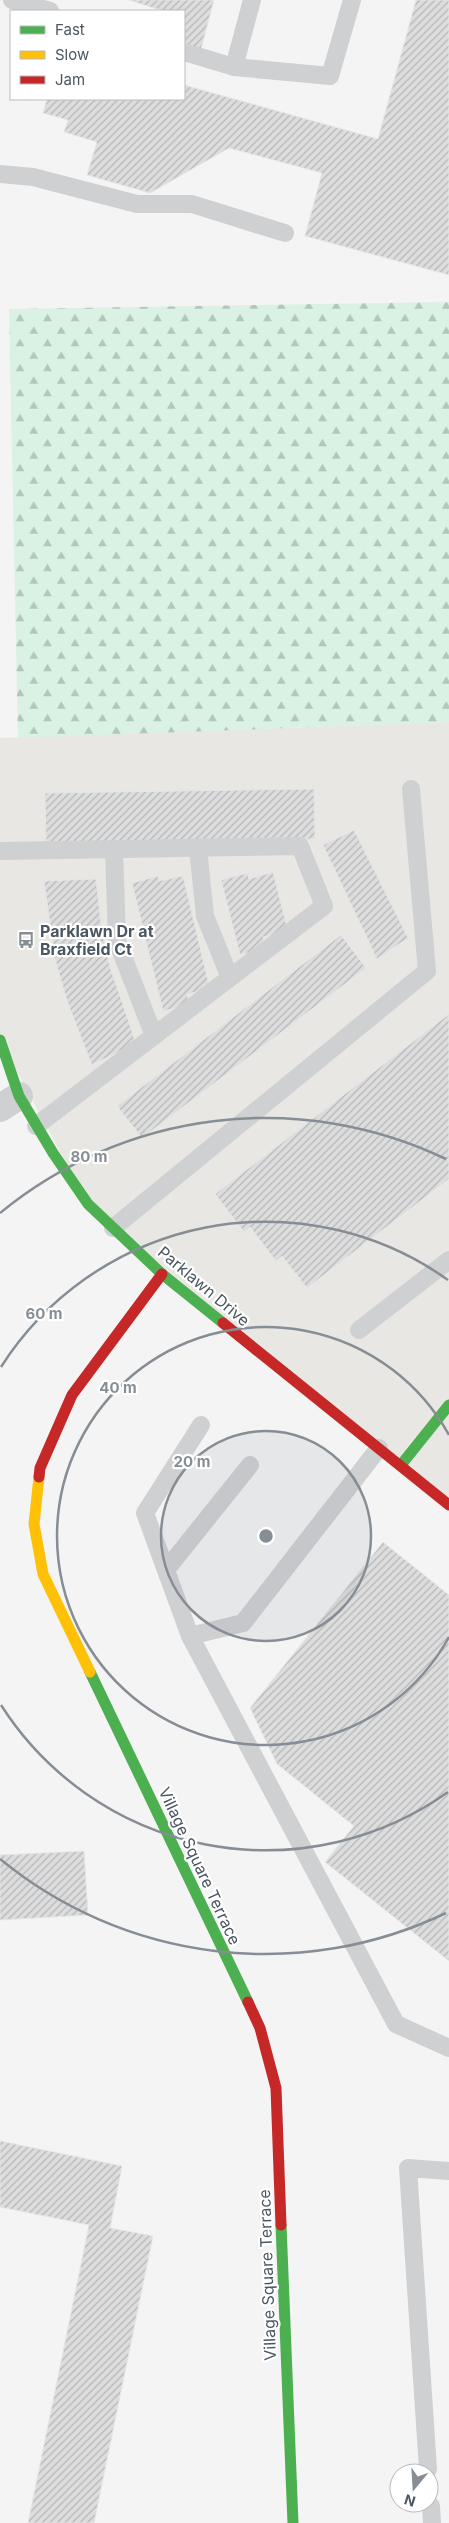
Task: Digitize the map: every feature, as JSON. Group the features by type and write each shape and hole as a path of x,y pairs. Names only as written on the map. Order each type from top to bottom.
{"street":[{"name":"Parklawn Drive","path":"0,1040 10,1102 36,1126 88,1204 162,1274 449,1505"},
{"name":"Village Square Terrace","path":"162,1274 72,1395 40,1468 34,1524 43,1574 260,2028 276,2088 293,2523"},
{"path":"400,1465 449,1404"}],"lane":[{"path":"12,0 47,10"},
{"path":"234,67 252,0"},
{"path":"185,52 234,67 330,76 352,0"},
{"path":"0,174 33,177 137,204 192,204 285,233"},
{"path":"114,1228 427,971 411,789"},
{"path":"0,851 300,846 324,906 36,1126"},
{"path":"198,848 205,916 230,978"},
{"path":"114,849 117,941 154,1036"},
{"path":"359,1330 449,1260"},
{"path":"201,1425 145,1513 190,1636 396,2024 449,2048"},
{"path":"190,1636 243,1623 379,1448"},
{"path":"166,1570 250,1465"},
{"path":"428,2463 408,2168 449,2170"}],"shaded area":[{"path":"449,722 449,1505 88,1204 0,1040 0,738"}],"green space":[{"path":"449,302 449,722 18,738 9,309"}],"building":[{"path":"129,0 214,0 200,53 185,49 185,10 160,10"},
{"path":"416,0 449,0 449,275 305,236 322,173 229,148 150,193 87,175 97,142 64,132 68,120 43,113 47,100 185,100 185,85 378,139"},
{"path":"314,789 315,839 46,844 45,793"},
{"path":"354,830 408,938 377,959 323,845"},
{"path":"273,872 288,931 263,937 266,948 240,955 221,880 248,873 249,879"},
{"path":"158,876 159,881 183,876 210,989 187,994 190,1005 163,1011 132,883"},
{"path":"96,879 101,924 109,964 136,1043 92,1065 67,1001 55,959 44,881"},
{"path":"341,935 366,968 142,1138 117,1106"},
{"path":"449,1014 449,1179 307,1288 282,1256 276,1261 250,1227 244,1232 215,1194"},
{"path":"383,1542 449,1595 449,1961 325,1862 354,1826 277,1764 250,1708"},
{"path":"84,1851 88,1915 0,1920 0,1855"},
{"path":"0,2141 122,2166 110,2228 153,2236 94,2523 28,2523 89,2225 0,2207"}],"traffic: fast":[{"path":"0,1040 19,1096 53,1153 88,1204 162,1274 223,1323"},
{"path":"401,1465 449,1405"},
{"path":"90,1672 248,2002"},
{"path":"281,2225 293,2523"}],"traffic: slow":[{"path":"39,1477 34,1524 43,1574 90,1672"}],"traffic: jam":[{"path":"39,1477 40,1468 72,1395 162,1274"},
{"path":"223,1323 449,1505"},
{"path":"248,2002 260,2028 276,2088 281,2225"}],"place":[{"name":"Parklawn Dr at Braxfield Ct","path":"26,940"}]}
